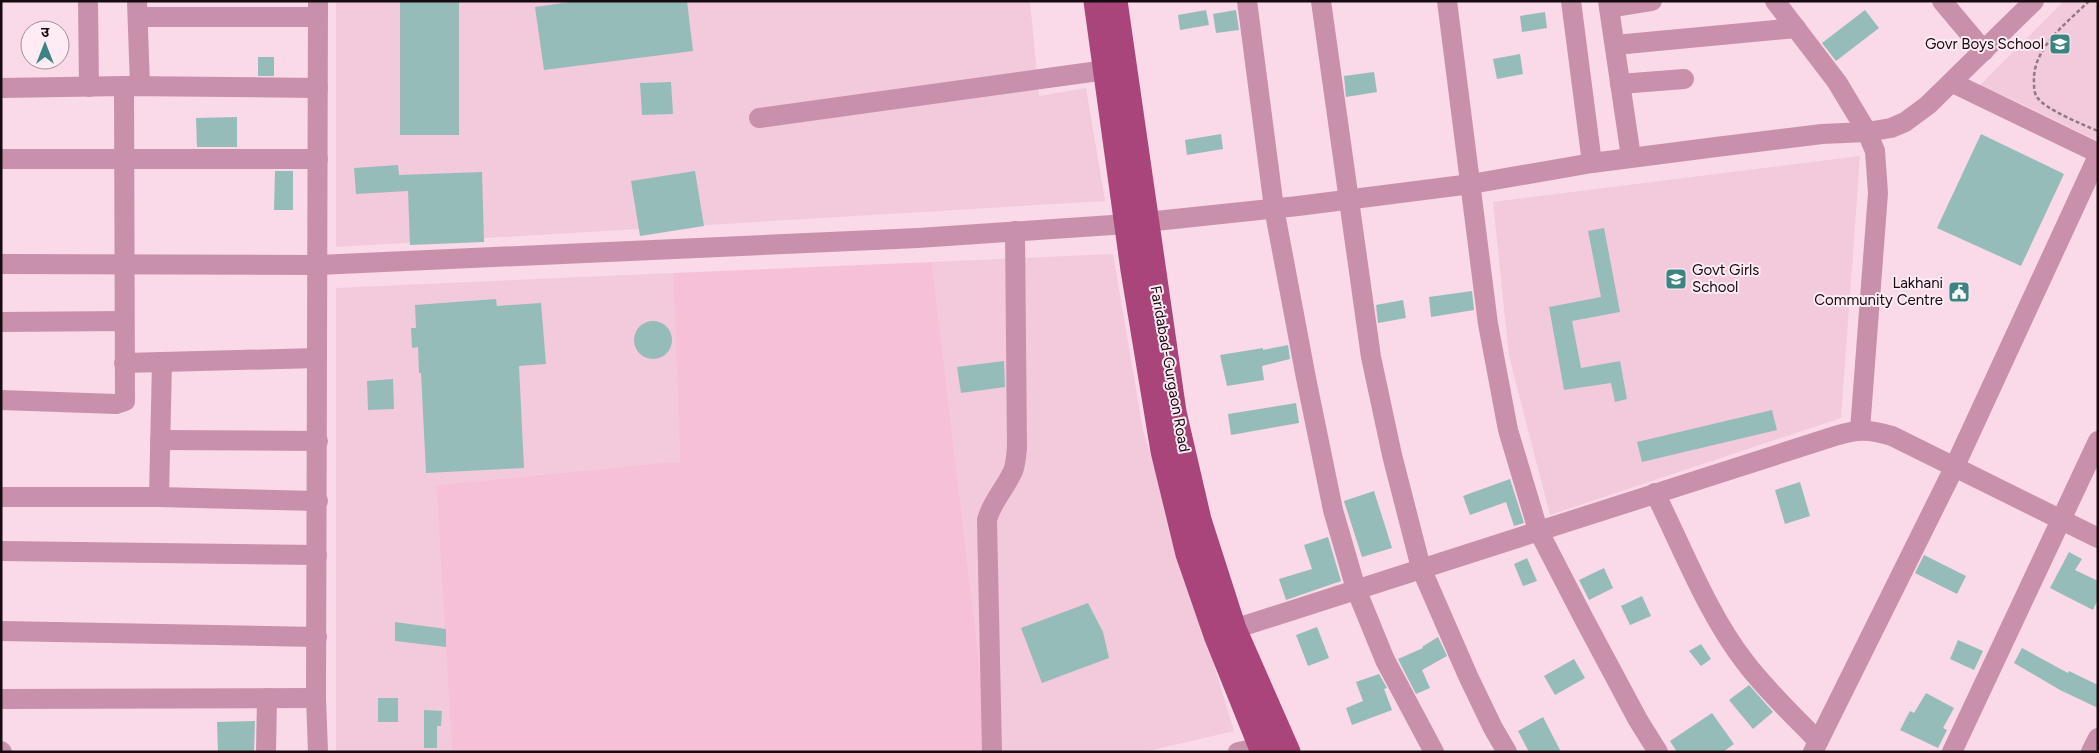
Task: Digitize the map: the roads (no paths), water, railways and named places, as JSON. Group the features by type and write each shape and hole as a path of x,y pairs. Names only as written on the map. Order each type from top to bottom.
{"main road":[{"name":"Faridabad-Gurgaon Road","path":"1096,1 1106,70 1136,223 1198,520 1234,629 1267,749"},
{"name":"Faridabad-Gurgaon Road","path":"1115,1 1136,223 1163,451 1188,554 1216,635 1267,749"}],"street":[{"path":"88,1 89,87"},
{"path":"1247,1 1274,208 1326,477 1356,589 1385,660 1434,752"},
{"path":"1321,1 1348,199 1379,398 1421,568 1468,676 1507,752"},
{"path":"1448,1 1495,372 1508,430 1538,530 1588,628 1658,752"},
{"path":"1572,1 1592,163"},
{"path":"1631,157 1609,5 1652,1"},
{"path":"1775,1 1837,82 1867,132 1877,163 1878,193 1860,430"},
{"path":"1942,1 1984,51"},
{"path":"1,264 125,266 318,265 908,238 1136,223 1471,184 1631,157 1822,134 1867,132 1891,128 1905,122 1953,83 2034,1"},
{"path":"1,400 122,403 125,401 125,160 137,9 318,9 316,698 318,752"},
{"path":"1615,45 1796,28"},
{"path":"759,118 1106,70"},
{"path":"1620,84 1684,79"},
{"path":"1953,83 2098,153"},
{"path":"1,88 132,86 318,88"},
{"path":"1655,493 1708,602 1744,662 1816,746 1954,468 2098,156"},
{"path":"1,160 318,160"},
{"path":"992,752 987,520 995,499 1007,483 1014,469 1017,448 1015,231"},
{"path":"1,322 124,321"},
{"path":"124,363 317,358"},
{"path":"159,497 162,362"},
{"path":"1234,629 1538,530 1835,436 1860,430 1873,430 1892,436 2098,538"},
{"path":"160,440 318,441"},
{"path":"1952,752 2098,441"},
{"path":"1,497 159,497 318,501"},
{"path":"1,551 317,555"},
{"path":"1,631 317,637"},
{"path":"266,752 267,698"},
{"path":"1,699 316,698"},
{"path":"2091,752 2098,738"}],"place":[{"name":"Govr Boys School","path":"2060,44"},
{"name":"Govt Girls School","path":"1676,279"},
{"name":"Lakhani Community Centre","path":"1959,292"}]}
